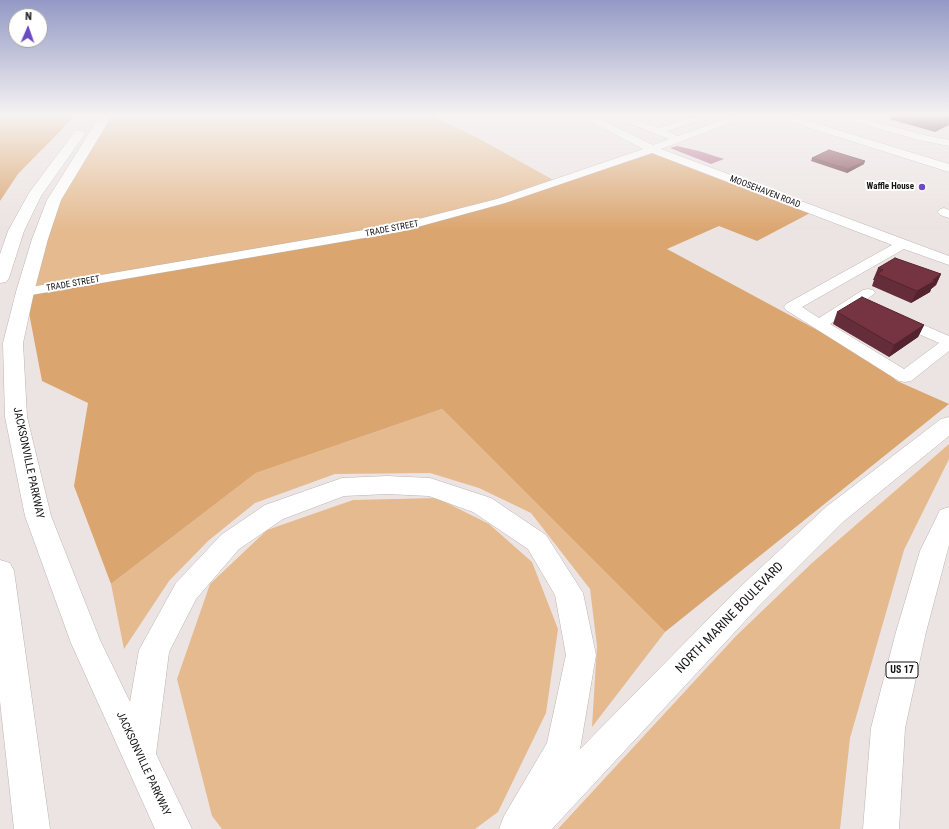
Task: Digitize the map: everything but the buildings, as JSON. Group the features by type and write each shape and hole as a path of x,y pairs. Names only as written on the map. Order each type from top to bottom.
{"main road":[{"name":"JACKSONVILLE PARKWAY","path":"0,278 16,231 34,196 70,153"},
{"name":"JACKSONVILLE PARKWAY","path":"81,153 54,200 40,239 25,292 13,343 16,417 38,516 86,643 174,829"},
{"path":"900,153 949,168"},
{"path":"932,153 949,158"},
{"name":"NORTH MARINE BOULEVARD","path":"527,829 748,598 830,519 884,474 949,424"},
{"path":"139,755 154,650 186,591 230,542 274,512 342,487 387,485 430,487 482,505 537,542 569,593 581,655 563,749 517,829"},
{"name":"US 17","path":"881,829 888,728 911,632 933,551 949,517"},
{"path":"0,571 32,829"}],"street":[{"name":"TRADE STREET","path":"25,292 399,228 501,201 641,153"},
{"name":"MOOSEHAVEN ROAD","path":"662,153 789,202 949,261"},
{"path":"820,324 862,296 949,342 905,377 791,307 903,244"}],"shaded area":[{"path":"0,153 39,153 18,174 0,201"},
{"path":"86,153 504,153 557,182 456,214 25,292 40,239"},
{"path":"641,153 662,153 814,211 757,241 719,226 667,249 871,359 897,381 949,404 665,632 442,409 256,473 111,584 74,486 88,403 42,381 25,292 456,214"},
{"path":"682,153 704,153 724,159 711,164"},
{"path":"442,409 665,632 592,727 597,646 590,589 531,513 479,488 430,473 335,474 255,503 208,541 169,581 124,649 111,584 256,473"},
{"path":"949,444 949,459 904,550 850,738 840,829 558,829 736,636 812,563"},
{"path":"437,498 489,524 532,562 558,629 546,713 498,812 475,829 222,829 212,816 177,679 210,584 267,530 353,500"}],"place":[{"name":"Waffle House","path":"922,187"}]}
